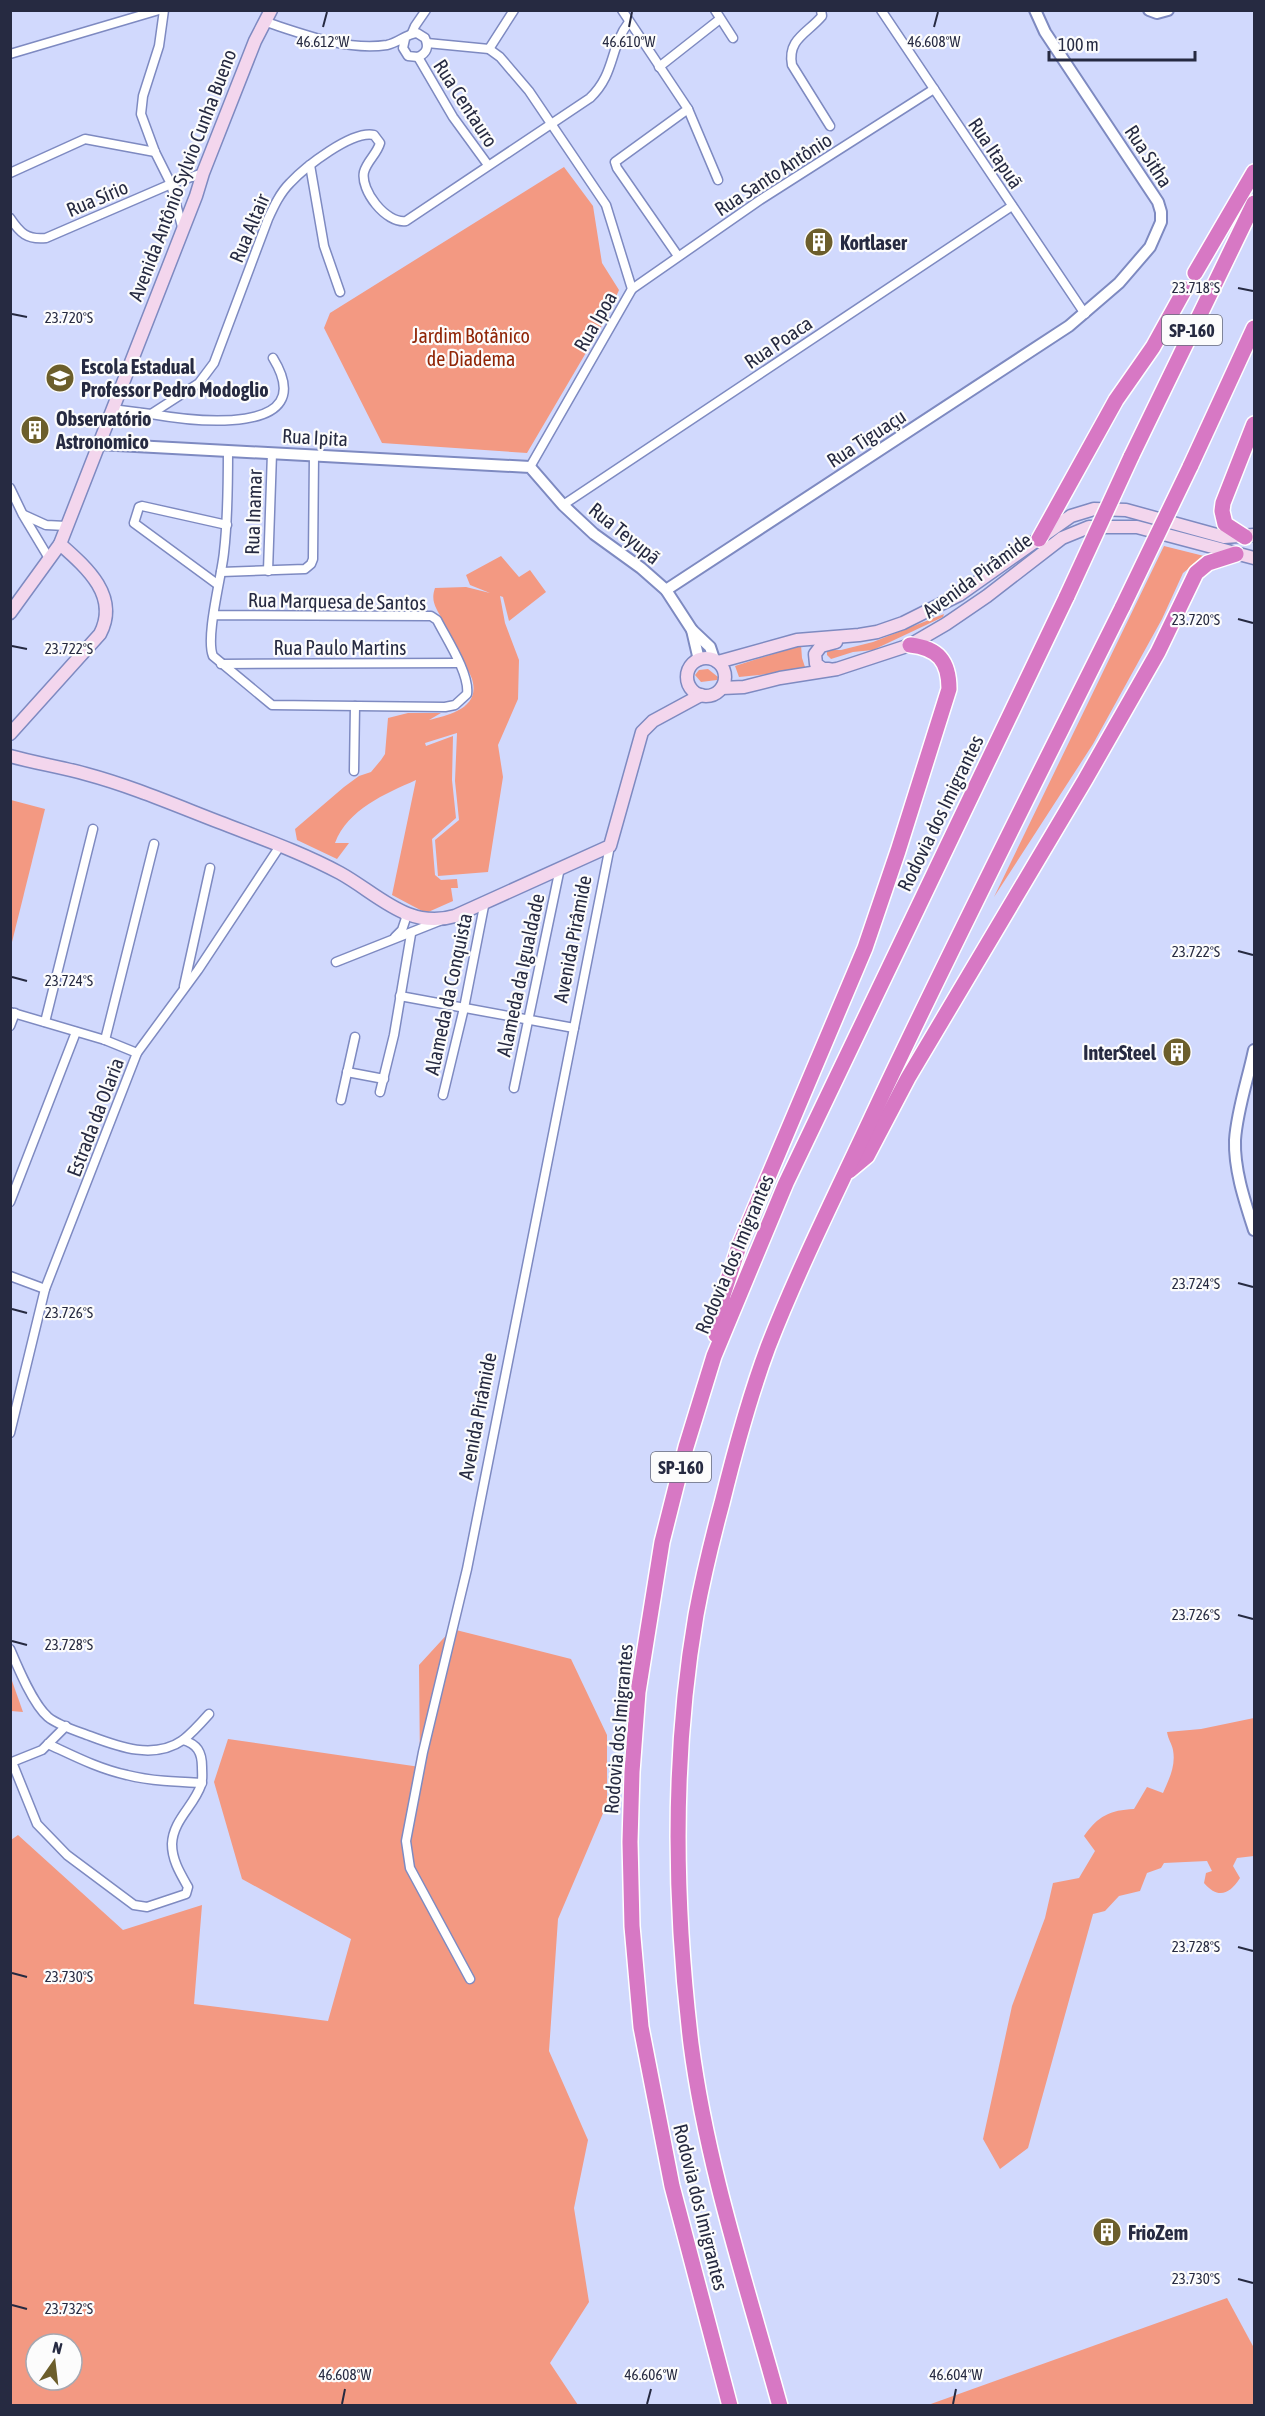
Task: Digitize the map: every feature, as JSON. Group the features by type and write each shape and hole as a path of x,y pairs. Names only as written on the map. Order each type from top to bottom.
{"highway":[{"path":"1195,273 1254,172"},
{"name":"Rodovia dos Imigrantes","path":"730,2406 672,2186 642,2038 632,1926 630,1842 638,1692 662,1542 686,1447 714,1356 786,1184 1254,203"},
{"path":"1039,539 1116,400 1153,346 1185,289"},
{"name":"Rodovia dos Imigrantes","path":"780,2406 724,2208 691,2045 678,1868 681,1751 688,1668 697,1611 736,1448 768,1349 808,1253 959,934 1123,606 1254,328"},
{"path":"1250,536 1225,524 1222,511 1254,424"},
{"path":"844,1175 867,1156 908,1078 1130,702 1158,652 1196,573 1208,562 1236,554"},
{"path":"714,1356 723,1295 736,1254 865,948 949,689 946,666 935,652 927,647 910,645"}],"main road":[{"name":"Avenida Antônio Sylvio Cunha Bueno","path":"10,613 60,544 255,41 268,16"},
{"name":"Avenida Pirâmide","path":"716,660 797,640 877,632 917,617 959,595 1071,516 1094,510 1112,509 1148,515 1213,534 1250,536"},
{"name":"Avenida Pirâmide","path":"722,688 744,687 780,678 837,669 910,645 987,596 1062,538 1089,527 1137,527 1254,558"},
{"path":"10,734 100,634 106,623 106,602 95,579 82,563 60,544"},
{"path":"837,669 819,668 814,659 817,649 824,645 859,639 877,632"},
{"path":"699,660 716,660 725,673 722,688 711,696 694,692 689,686 687,673 690,667 699,660"},
{"path":"678,706 689,686"},
{"path":"10,756 116,783 305,855 342,874 402,911 423,920 445,919 610,846 642,732 653,721 701,695"}],"street":[{"path":"10,54 159,10"},
{"path":"164,10 159,46 142,96 141,114 155,152 171,184 182,227"},
{"path":"405,52 403,48 409,36 426,10"},
{"path":"427,43 489,50 514,10"},
{"path":"622,10 688,109 718,180"},
{"path":"715,10 734,38"},
{"name":"Rua Itapuã","path":"881,10 1085,314"},
{"name":"Rua Sitha","path":"1035,10 1045,32 1158,202 1161,212 1158,231 1150,247 1119,283 1085,314"},
{"path":"1149,10 1157,13 1168,10"},
{"path":"822,12 820,19 797,39 790,54 792,65 830,126"},
{"path":"268,16 306,35 356,45 386,45 405,52 408,56 418,57 425,52 427,43 422,35 409,36 386,45"},
{"path":"659,68 720,19"},
{"name":"Rua Altair","path":"151,414 188,391 207,375 214,363 278,197 290,182 310,165 362,134 374,135 380,143 376,154 365,169 364,184 383,213 399,222 406,221 551,125 602,87 609,72 618,39 629,22"},
{"name":"Rua Ipoa","path":"489,50 500,57 529,91 606,205 632,289 530,467"},
{"name":"Rua Centauro","path":"418,57 453,117 488,165"},
{"name":"Rua Santo Antônio","path":"632,289 760,200 934,89"},
{"path":"678,256 615,162 688,109"},
{"name":"Rua Sírio","path":"10,173 85,139 155,152"},
{"path":"310,165 324,246 340,292"},
{"name":"Rua Sírio","path":"10,218 20,232 27,237 46,238 171,184 203,173"},
{"name":"Rua Poaca","path":"563,505 1012,206"},
{"name":"Rua Tiguaçu","path":"666,590 1085,314"},
{"path":"112,409 194,420 239,421 256,418 278,405 284,389 281,371 273,358"},
{"name":"Rua Ipita","path":"98,444 530,467"},
{"path":"221,664 213,656 211,650 217,584 221,572 227,525 228,451"},
{"name":"Rua Inamar","path":"268,571 272,453"},
{"path":"221,572 304,569 311,564 314,455"},
{"name":"Rua Teyupã","path":"530,467 563,505 594,534 641,568 666,590 692,630 710,647 716,660"},
{"path":"11,493 50,560"},
{"path":"217,584 134,523 139,507 142,506 227,525"},
{"path":"23,515 46,525 66,526"},
{"name":"Rua Marquesa de Santos","path":"214,615 431,616 437,620 468,687 462,700 455,705 445,707 272,705 221,664"},
{"name":"Rua Teyupã","path":"692,630 699,660"},
{"name":"Rua Paulo Martins","path":"221,664 458,663"},
{"path":"354,771 355,706"},
{"path":"45,1022 93,829"},
{"path":"105,1040 154,844"},
{"name":"Estrada da Olaria","path":"10,1433 45,1288 137,1053 280,846"},
{"name":"Avenida Pirâmide","path":"470,1979 410,1868 406,1841 423,1752 467,1569 610,846"},
{"path":"183,989 210,868"},
{"name":"Alameda da Igualdade","path":"513,1088 560,868"},
{"name":"Alameda da Conquista","path":"444,1095 485,901"},
{"path":"392,940 405,925 406,918 402,911"},
{"path":"336,962 445,919"},
{"path":"380,1092 411,934"},
{"path":"400,996 574,1028"},
{"path":"10,1026 13,1012 105,1040 137,1053"},
{"path":"10,1202 76,1032"},
{"path":"341,1100 355,1037"},
{"path":"1254,1050 1235,1142 1241,1187 1254,1230"},
{"path":"347,1072 384,1079"},
{"path":"10,1276 45,1288"},
{"path":"10,1649 42,1710 50,1718 117,1745 138,1750 158,1750 183,1740 209,1714"},
{"path":"66,1726 42,1750 12,1762 37,1824 67,1855 135,1905 147,1907 186,1894 188,1887 174,1861 172,1842 178,1821 193,1802 202,1784 202,1755 194,1743 183,1740"},
{"path":"48,1744 90,1764 126,1775 202,1784"}],"green space":[{"name":"Jardim Botânico de Diadema","path":"564,167 593,206 602,263 619,290 607,317 527,453 382,443 324,328 330,313"},
{"path":"1164,546 1204,556 1183,573 1162,619 1093,744 994,897"},
{"path":"501,556 519,577 530,570 546,592 509,621 503,597 500,596 505,623 519,660 518,699 498,745 503,777 488,872 438,876 435,840 459,820 455,781 457,733 425,743 426,746 453,736 452,780 456,818 432,839 435,875 441,880 457,879 458,888 451,888 453,901 426,913 392,895 416,780 369,804 349,821 335,843 349,843 337,859 297,840 295,829 344,787 359,776 371,772 385,754 388,718 408,713 441,713 429,720 445,716 468,703 474,689 472,679 437,609 434,601 435,588 466,587 490,593 470,585 466,575"},
{"path":"944,614 943,617 873,650 853,652 831,659 827,655 827,650 841,650 873,642"},
{"path":"801,645 806,670 739,677 735,666"},
{"path":"708,669 718,677 717,680 701,682 695,675 699,670"},
{"path":"10,800 45,809 11,946"},
{"path":"452,1629 571,1659 607,1735 607,1804 558,1919 549,2051 588,2140 574,2208 589,2302 550,2363 578,2405 11,2406 11,1840 18,1835 123,1930 202,1905 194,2004 328,2021 351,1939 242,1879 214,1782 228,1739 420,1767 419,1665"},
{"path":"11,1678 23,1712 11,1711"},
{"path":"1254,1718 1254,1856 1237,1858 1233,1866 1240,1878 1232,1888 1223,1893 1214,1891 1204,1883 1206,1873 1212,1871 1207,1861 1164,1863 1161,1868 1147,1873 1140,1891 1119,1896 1105,1911 1093,1914 1028,2148 1000,2169 983,2139 1012,2006 1045,1918 1053,1883 1079,1878 1095,1851 1084,1836 1094,1823 1105,1815 1134,1809 1147,1787 1163,1793 1174,1762 1167,1732 1201,1729"},
{"path":"1227,2298 1254,2348 1254,2405 928,2405"}],"place":[{"name":"Kortlaser","path":"819,242"},
{"name":"Escola Estadual Professor Pedro Modoglio","path":"60,378"},
{"name":"Observatório Astronomico","path":"35,430"},
{"name":"InterSteel","path":"1177,1052"},
{"name":"FrioZem","path":"1107,2232"}]}
